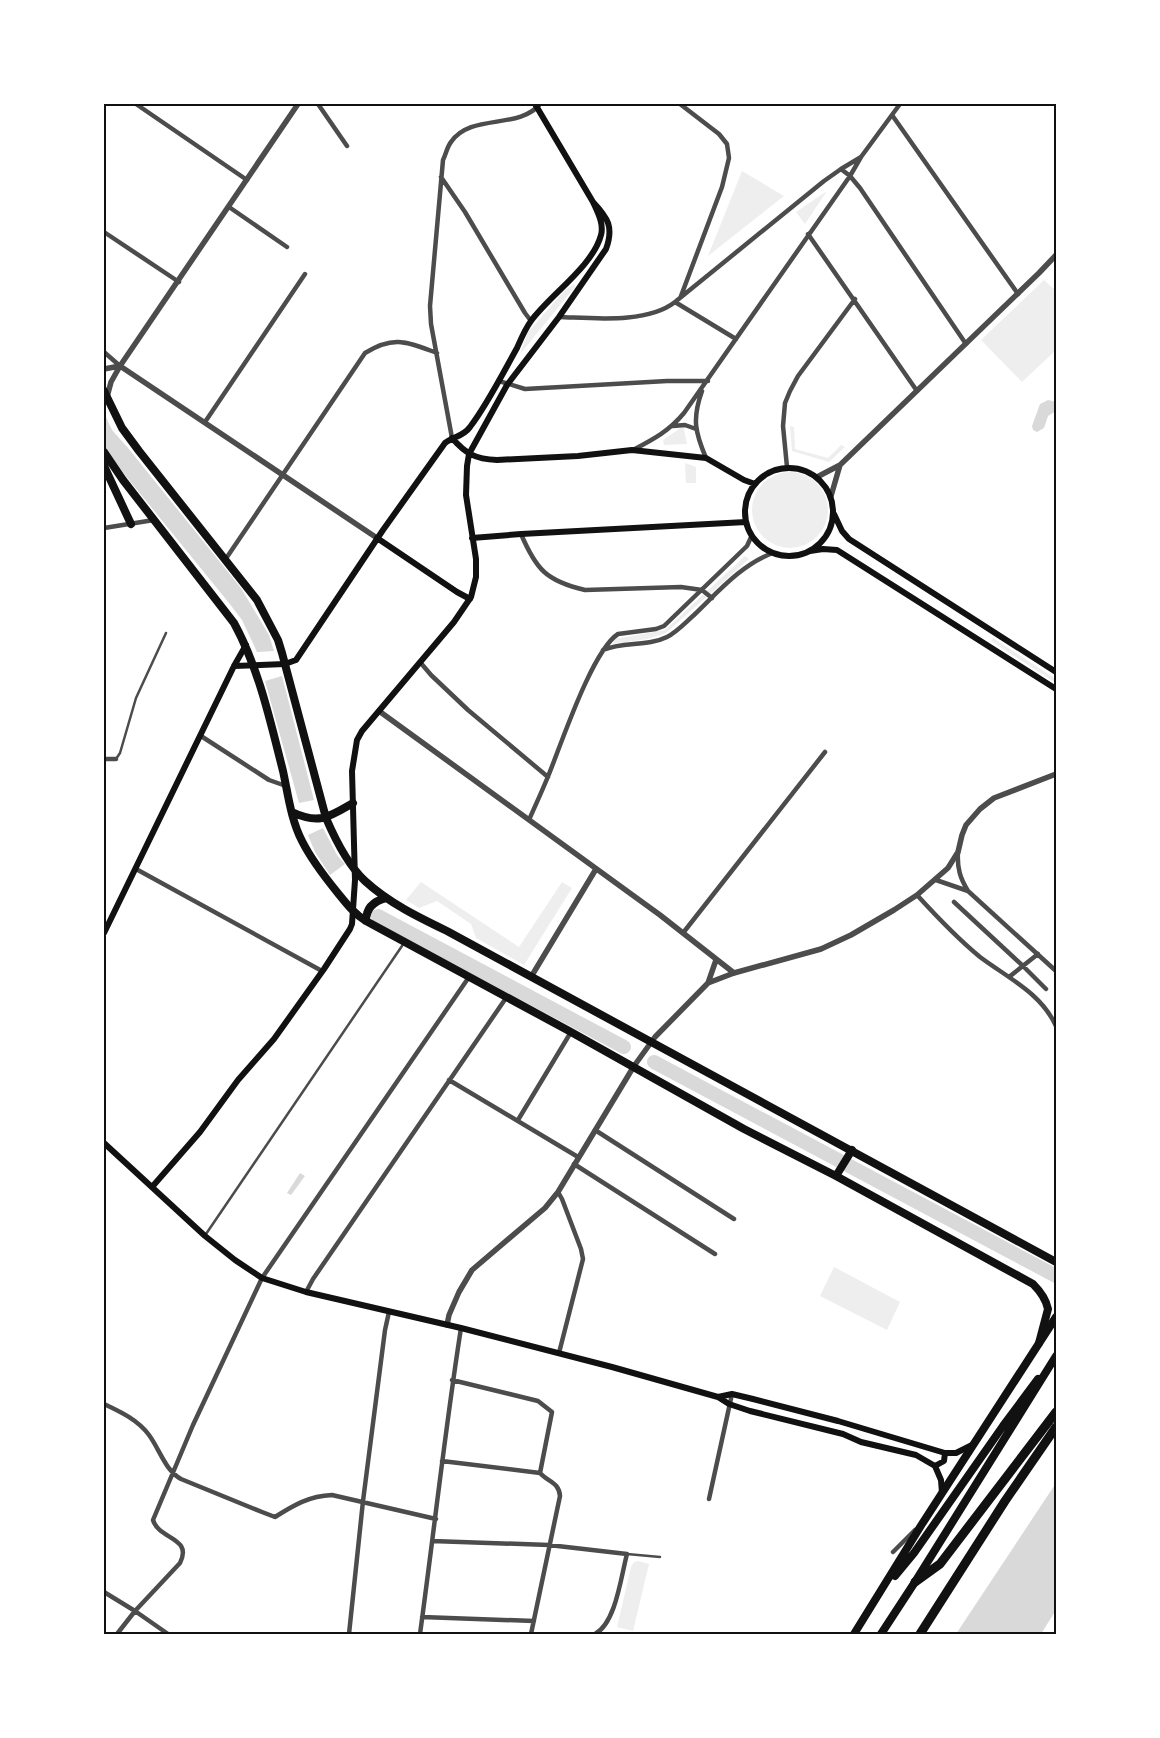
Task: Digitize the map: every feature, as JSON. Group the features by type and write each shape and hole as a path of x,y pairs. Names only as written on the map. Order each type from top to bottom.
{"highway":[{"path":"915,1582 940,1564 1056,1412"},
{"path":"920,1634 1005,1501 1056,1427"}],"main road":[{"path":"152,1187 200,1132 238,1080 274,1039 350,929 354,868 352,771 357,740 362,731 454,622 470,599 476,577 476,559 466,495 469,454 507,385 558,317 600,257 610,239 608,221 593,202 538,105"},
{"path":"234,666 285,664 296,660 445,443 452,438 465,434 471,426 499,381 531,321 595,249 601,235 602,226 593,202"},
{"path":"105,394 122,428 138,451 261,607 278,640 326,818 335,838 364,880 386,898 405,910 447,931 1056,1262"},
{"path":"104,409 115,414"},
{"path":"452,438 476,458 497,460 578,456 632,450 706,458 744,480 755,484"},
{"path":"104,452 154,520 234,622 254,666 292,812 302,840 323,876 352,910 366,921 634,1066 744,1129 836,1176 1033,1284 1047,1304 1048,1310 1039,1343"},
{"path":"104,466 131,524"},
{"path":"1056,672 849,539 842,531 834,514 831,496 824,484 808,471 798,468 775,470 755,484 747,498 746,522 758,543 773,553 792,556 822,549 837,550 1056,689"},
{"path":"810,552 827,536 834,514"},
{"path":"472,538 746,522"},
{"path":"378,538 470,599"},
{"path":"104,933 246,645"},
{"path":"292,812 304,818 315,820 326,818 354,803"},
{"path":"366,921 367,913 372,905 378,900 386,898"},
{"path":"104,1143 205,1236 262,1278 306,1292 559,1353 718,1397 729,1404 906,1452 935,1466 941,1480 942,1493"},
{"path":"836,1176 852,1150"},
{"path":"854,1634 922,1524 1056,1317"},
{"path":"880,1634 915,1582 1056,1356"},
{"path":"881,1592 914,1554 1002,1426 1056,1356"},
{"path":"718,1397 732,1394 838,1421 945,1453 956,1452 974,1444"},
{"path":"838,1421 850,1437"},
{"path":"855,1426 856,1434 864,1442"},
{"path":"864,1442 872,1434 878,1434"},
{"path":"935,1466 944,1461 945,1453"}],"street":[{"path":"136,104 247,180"},
{"path":"105,394 120,366 298,104"},
{"path":"318,104 347,146"},
{"path":"680,104 720,134 727,144 729,158 722,187 680,297"},
{"path":"632,450 656,438 673,426 706,383 850,176 861,157 900,104"},
{"path":"452,438 431,324 430,306 443,160 452,141 460,134 484,124 520,117 538,105"},
{"path":"892,115 1018,294"},
{"path":"558,317 643,316 659,312 674,302 788,209 841,169 861,157"},
{"path":"841,169 850,176 966,344"},
{"path":"441,177 465,212 531,321"},
{"path":"229,207 287,247"},
{"path":"104,232 178,282"},
{"path":"808,234 917,391"},
{"path":"817,477 840,465 1056,255"},
{"path":"205,422 305,274"},
{"path":"787,468 783,426 785,403 798,376 854,299"},
{"path":"674,302 736,338"},
{"path":"225,560 366,353 378,345 397,341 406,342 437,353"},
{"path":"104,352 120,366 378,538"},
{"path":"104,369 120,366"},
{"path":"499,381 525,389 667,381 706,383"},
{"path":"706,383 696,410 696,429 706,458"},
{"path":"673,426 685,425 696,429"},
{"path":"831,496 840,465"},
{"path":"104,528 154,520"},
{"path":"520,534 529,554 538,567 549,577 569,586 584,590 681,587 702,590 712,598"},
{"path":"529,820 576,705 602,651 613,637 618,634 656,629 664,626 747,546 752,535"},
{"path":"602,651 613,646 648,642 668,637 742,571 759,558 773,553"},
{"path":"420,662 468,710 548,777"},
{"path":"379,711 596,868 734,973"},
{"path":"201,736 269,780 286,786"},
{"path":"683,933 825,752"},
{"path":"104,759 116,759"},
{"path":"1056,774 1009,792 985,804 966,825 958,852 960,878 968,891 1056,971"},
{"path":"447,1325 449,1315 459,1292 472,1270 545,1208 558,1192 634,1066 651,1042 708,984 734,973 821,949 851,935 936,880 948,868 958,852"},
{"path":"531,977 596,868"},
{"path":"136,869 322,972"},
{"path":"936,880 968,891"},
{"path":"917,894 956,936 980,957 1041,1002 1056,1026"},
{"path":"954,902 1046,989"},
{"path":"1009,977 1038,954"},
{"path":"708,984 716,960"},
{"path":"117,1634 135,1611 180,1564 184,1555 179,1543 158,1529 152,1520 208,1393 262,1278 469,977"},
{"path":"306,1292 313,1279 506,998"},
{"path":"518,1120 571,1032"},
{"path":"449,1080 578,1157"},
{"path":"595,1130 734,1219"},
{"path":"574,1164 715,1254"},
{"path":"558,1192 581,1249 583,1259 559,1353"},
{"path":"349,1634 384,1330 389,1312"},
{"path":"420,1634 452,1380 461,1328"},
{"path":"452,1380 538,1400 552,1412 540,1473"},
{"path":"709,1499 732,1394"},
{"path":"104,1404 139,1424 157,1446 172,1474 181,1480 243,1506 275,1516 297,1503 318,1495 332,1495 436,1519"},
{"path":"442,1461 540,1473 544,1478 554,1482 559,1489 560,1496 531,1634"},
{"path":"893,1552 922,1524"},
{"path":"432,1541 549,1545 627,1554 612,1614 600,1631 595,1634"},
{"path":"104,1592 168,1634"},
{"path":"422,1617 534,1621"}],"lane":[{"path":"116,759 120,754 136,698 166,633"},
{"path":"205,1236 405,942"},
{"path":"627,1554 660,1557"}],"shaded area":[{"path":"742,171 784,196 708,256"},
{"path":"827,191 805,224 796,212"},
{"path":"1044,280 1056,291 1056,350 1022,382 981,340"},
{"path":"574,284 575,287 520,354 528,332 565,290"},
{"path":"1048,400 1056,402 1056,411 1048,416 1044,428 1037,432 1033,430 1032,426 1040,404"},
{"path":"105,415 112,430 241,588 269,635 274,651 257,652 242,620 106,449 104,444"},
{"path":"790,426 794,427 795,449 828,458 841,445 845,447 829,462 792,451"},
{"path":"682,427 687,444 664,445 663,440"},
{"path":"685,463 696,467 696,483 686,483"},
{"path":"790,472 805,475 817,483 825,495 828,510 825,525 817,537 805,545 790,548 775,545 763,537 755,525 752,510 755,495 763,483 775,475"},
{"path":"745,556 749,559 666,633 647,639 613,644 615,639 665,630"},
{"path":"993,638 1056,679 1056,683 991,641"},
{"path":"282,676 314,800 299,803 265,681"},
{"path":"323,828 337,855 345,864 330,875 315,852 308,835"},
{"path":"421,882 519,947 562,882 572,888 524,965 476,938 471,924 437,901 419,908 406,900"},
{"path":"300,1173 305,1176 291,1195 287,1193"},
{"path":"834,1267 900,1302 887,1330 820,1296"},
{"path":"1056,1483 1056,1610 1041,1634 956,1634"},
{"path":"638,1561 649,1564 633,1631 617,1627 631,1567 634,1562"}],"waterway":[{"path":"378,916 624,1047"},
{"path":"654,1062 1056,1276"}]}
